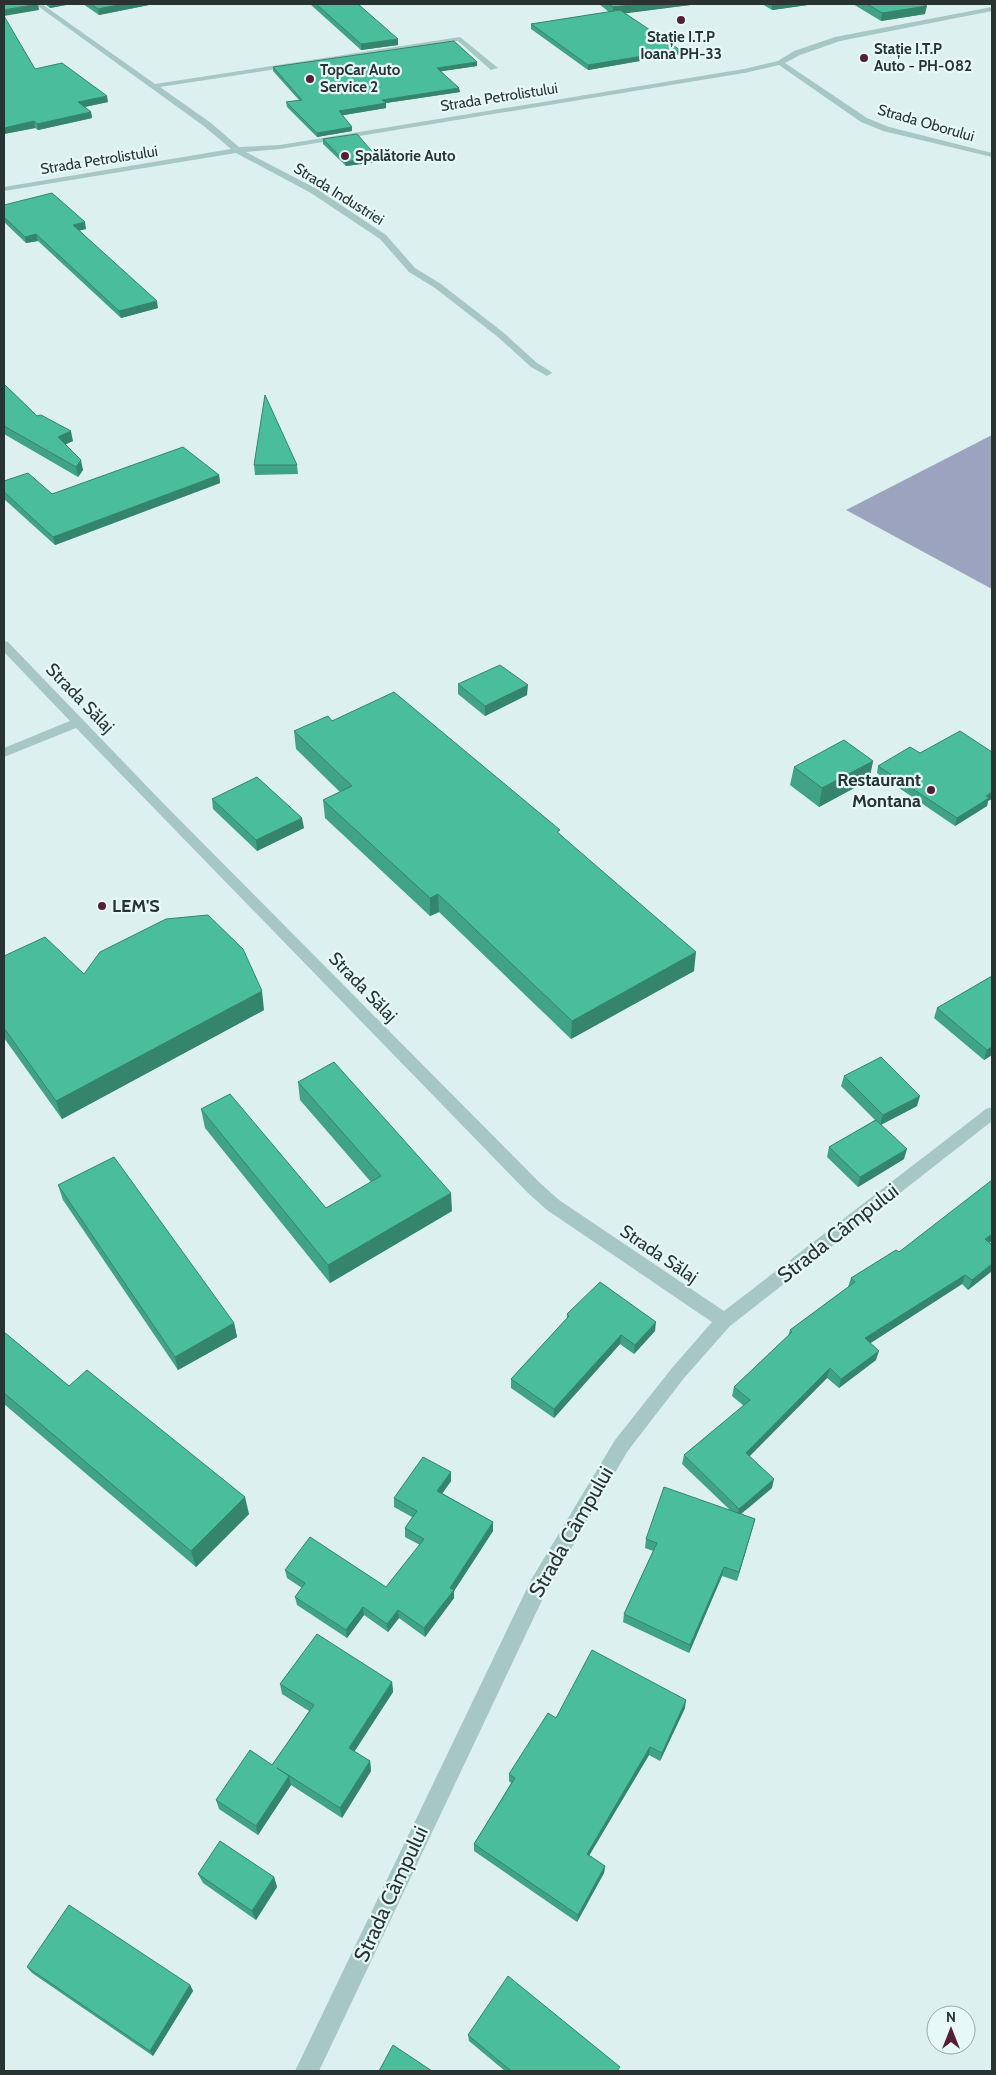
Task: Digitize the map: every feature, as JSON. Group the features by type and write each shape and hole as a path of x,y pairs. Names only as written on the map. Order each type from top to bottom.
{"street":[{"name":"Strada Industriei","path":"38,4 154,86 208,126 236,150 314,191 383,237 412,270 438,286 501,335 534,365 547,373"},
{"name":"Strada Petrolistului","path":"4,189 236,150 280,147 744,71 780,63 797,53 838,39 992,9"},
{"path":"154,86 460,38 494,68"},
{"name":"Strada Oborului","path":"780,63 864,120 886,129 992,155"},
{"name":"Strada Sălaj","path":"4,645 77,723 534,1188 553,1205 724,1320"},
{"path":"4,753 77,723"},
{"name":"Strada Câmpului","path":"307,2071 538,1586 621,1446 678,1373 724,1320 992,1113"}],"shaded area":[{"path":"992,435 992,589 846,510"}],"building":[{"path":"4,4 38,4 4,10"},
{"path":"91,4 123,4 98,9"},
{"path":"316,4 358,4 398,39 361,44"},
{"path":"608,4 642,4 613,7"},
{"path":"867,4 922,4 927,6 882,13"},
{"path":"620,10 680,50 588,65 531,24"},
{"path":"4,16 35,69 62,63 107,96 78,102 91,112 37,124 34,121 4,128"},
{"path":"454,41 477,62 437,68 459,88 382,100 386,103 339,111 352,127 317,133 286,102 302,100 273,67"},
{"path":"357,134 377,157 345,162 323,139"},
{"path":"52,193 85,222 73,225 157,301 119,311 36,234 25,237 4,217 4,205"},
{"path":"4,384 37,416 41,415 71,431 58,437 81,460 76,467 4,426"},
{"path":"265,395 297,465 254,465"},
{"path":"183,447 219,475 53,537 4,492 4,481 28,473 52,494"},
{"path":"500,665 528,685 485,706 458,684"},
{"path":"394,692 560,830 557,832 696,952 572,1021 438,894 430,898 323,800 352,786 294,731 328,716 332,721"},
{"path":"960,731 992,752 992,792 986,796 989,798 957,818 878,766 910,747 920,753"},
{"path":"844,740 873,761 822,788 794,767"},
{"path":"257,777 302,818 256,840 212,799"},
{"path":"208,915 243,949 262,991 56,1101 4,1028 4,956 45,937 84,974 100,952 166,919"},
{"path":"992,976 992,1047 987,1050 937,1008"},
{"path":"881,1057 920,1096 883,1115 844,1076"},
{"path":"334,1062 451,1193 328,1265 201,1109 230,1094 326,1208 381,1176 298,1082"},
{"path":"876,1120 907,1149 860,1177 829,1147"},
{"path":"114,1157 234,1323 175,1357 58,1185"},
{"path":"992,1180 992,1234 985,1239 992,1245 992,1264 972,1280 965,1275 865,1338 879,1351 841,1379 830,1368 746,1453 774,1479 739,1509 684,1455 750,1400 734,1387 792,1332 790,1330 855,1282 851,1278 896,1250 899,1252"},
{"path":"600,1282 656,1322 635,1345 621,1335 554,1409 511,1379 569,1316 567,1314"},
{"path":"4,1332 69,1386 87,1370 245,1497 191,1551 4,1393"},
{"path":"423,1457 451,1472 437,1491 493,1522 450,1588 454,1590 424,1628 398,1610 387,1624 363,1607 346,1630 295,1597 305,1583 285,1570 310,1537 386,1587 424,1539 405,1528 417,1511 394,1498"},
{"path":"664,1487 755,1519 739,1572 724,1567 690,1645 624,1614 657,1543 646,1539"},
{"path":"317,1634 392,1682 349,1748 370,1761 340,1808 277,1768 289,1776 256,1826 216,1800 250,1750 272,1765 314,1705 280,1684"},
{"path":"592,1650 686,1700 662,1753 650,1747 587,1854 605,1866 578,1915 474,1844 515,1778 509,1774 548,1713 556,1718"},
{"path":"220,1841 274,1877 252,1911 198,1874"},
{"path":"69,1905 190,1985 150,2051 27,1967"},
{"path":"508,1976 620,2067 617,2071 511,2071 468,2035"},
{"path":"393,2045 432,2071 379,2071"}],"place":[{"name":"Stație I.T.P Ioana PH-33","path":"681,20"},
{"name":"Stație I.T.P Auto - PH-082","path":"864,58"},
{"name":"TopCar Auto Service 2","path":"310,79"},
{"name":"Spălătorie Auto","path":"345,156"},
{"name":"Restaurant Montana","path":"931,790"},
{"name":"LEM'S","path":"102,906"}]}
